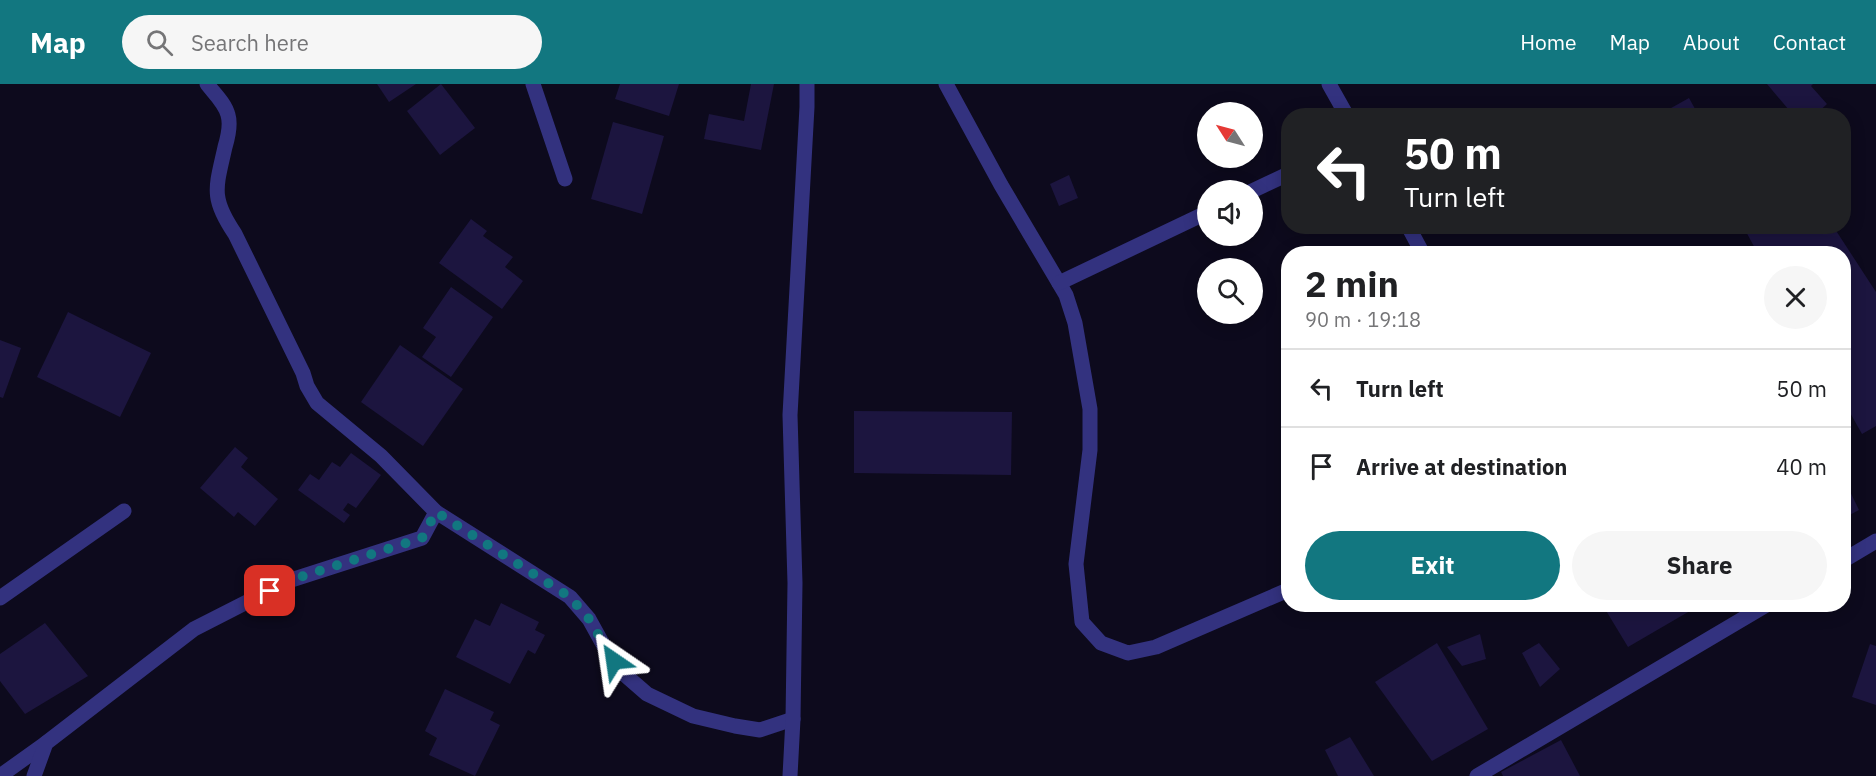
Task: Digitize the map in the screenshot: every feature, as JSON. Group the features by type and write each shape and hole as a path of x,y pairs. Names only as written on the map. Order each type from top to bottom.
{"street":[{"path":"207,84 228,114 229,132 216,185 216,200 222,216 235,234 317,403 395,469 436,512 570,597 589,619 605,648 624,674 647,694 693,716 735,726 760,729 793,719"},
{"path":"533,84 565,179"},
{"path":"790,776 795,583 790,416 807,84"},
{"path":"946,84 1066,295 1075,323 1090,409 1090,450 1076,564 1082,622 1101,643 1128,653 1156,647 1281,593"},
{"path":"1329,84 1342,108"},
{"path":"1263,186 1281,177"},
{"path":"1059,283 1197,217"},
{"path":"0,597 124,511"},
{"path":"0,776 194,630 288,581 422,538 436,512"},
{"path":"1851,556 1876,541"},
{"path":"1477,776 1754,612"},
{"path":"34,776 46,743"}],"building":[{"path":"377,84 416,84 389,102"},
{"path":"441,84 475,128 440,155 407,111"},
{"path":"620,84 679,84 669,116 615,99"},
{"path":"751,84 774,84 761,150 704,139 709,114 744,121"},
{"path":"1767,84 1813,84 1811,86 1827,104 1823,108 1787,108"},
{"path":"1689,98 1695,108 1671,108"},
{"path":"613,122 664,136 642,214 591,199"},
{"path":"1069,175 1078,198 1059,206 1050,184"},
{"path":"471,219 487,231 483,236 513,257 505,267 523,281 502,309 439,263"},
{"path":"1747,234 1838,234 1846,246 1754,246"},
{"path":"1851,254 1876,292 1876,426 1862,434 1851,414"},
{"path":"451,287 493,317 451,377 422,357 436,337 423,328"},
{"path":"68,312 151,353 120,417 37,377"},
{"path":"0,340 21,348 3,398 0,397"},
{"path":"400,345 463,389 423,446 361,402"},
{"path":"854,411 1012,412 1011,475 854,473"},
{"path":"235,447 248,458 241,467 278,499 255,526 238,512 234,517 200,488"},
{"path":"351,453 381,475 356,508 348,503 343,510 350,515 344,523 298,490 310,474 319,480 332,462 340,467"},
{"path":"1851,493 1859,510 1851,514"},
{"path":"501,603 539,622 535,630 545,635 535,654 528,650 510,684 456,657 475,619 490,626"},
{"path":"1607,612 1688,612 1628,647"},
{"path":"45,623 88,676 25,714 0,681 0,654"},
{"path":"1480,634 1486,659 1462,666 1447,647"},
{"path":"1437,643 1488,729 1432,761 1375,682"},
{"path":"1539,643 1560,669 1540,687 1522,653"},
{"path":"1870,644 1876,646 1876,705 1852,697"},
{"path":"445,689 494,712 490,720 500,725 475,776 429,755 437,738 425,731"},
{"path":"1350,737 1374,776 1338,776 1325,750"},
{"path":"1561,740 1580,776 1503,776 1501,772"}],"route":[{"path":"270,591 288,581 422,538 436,512 570,597 589,619 614,661"}]}
